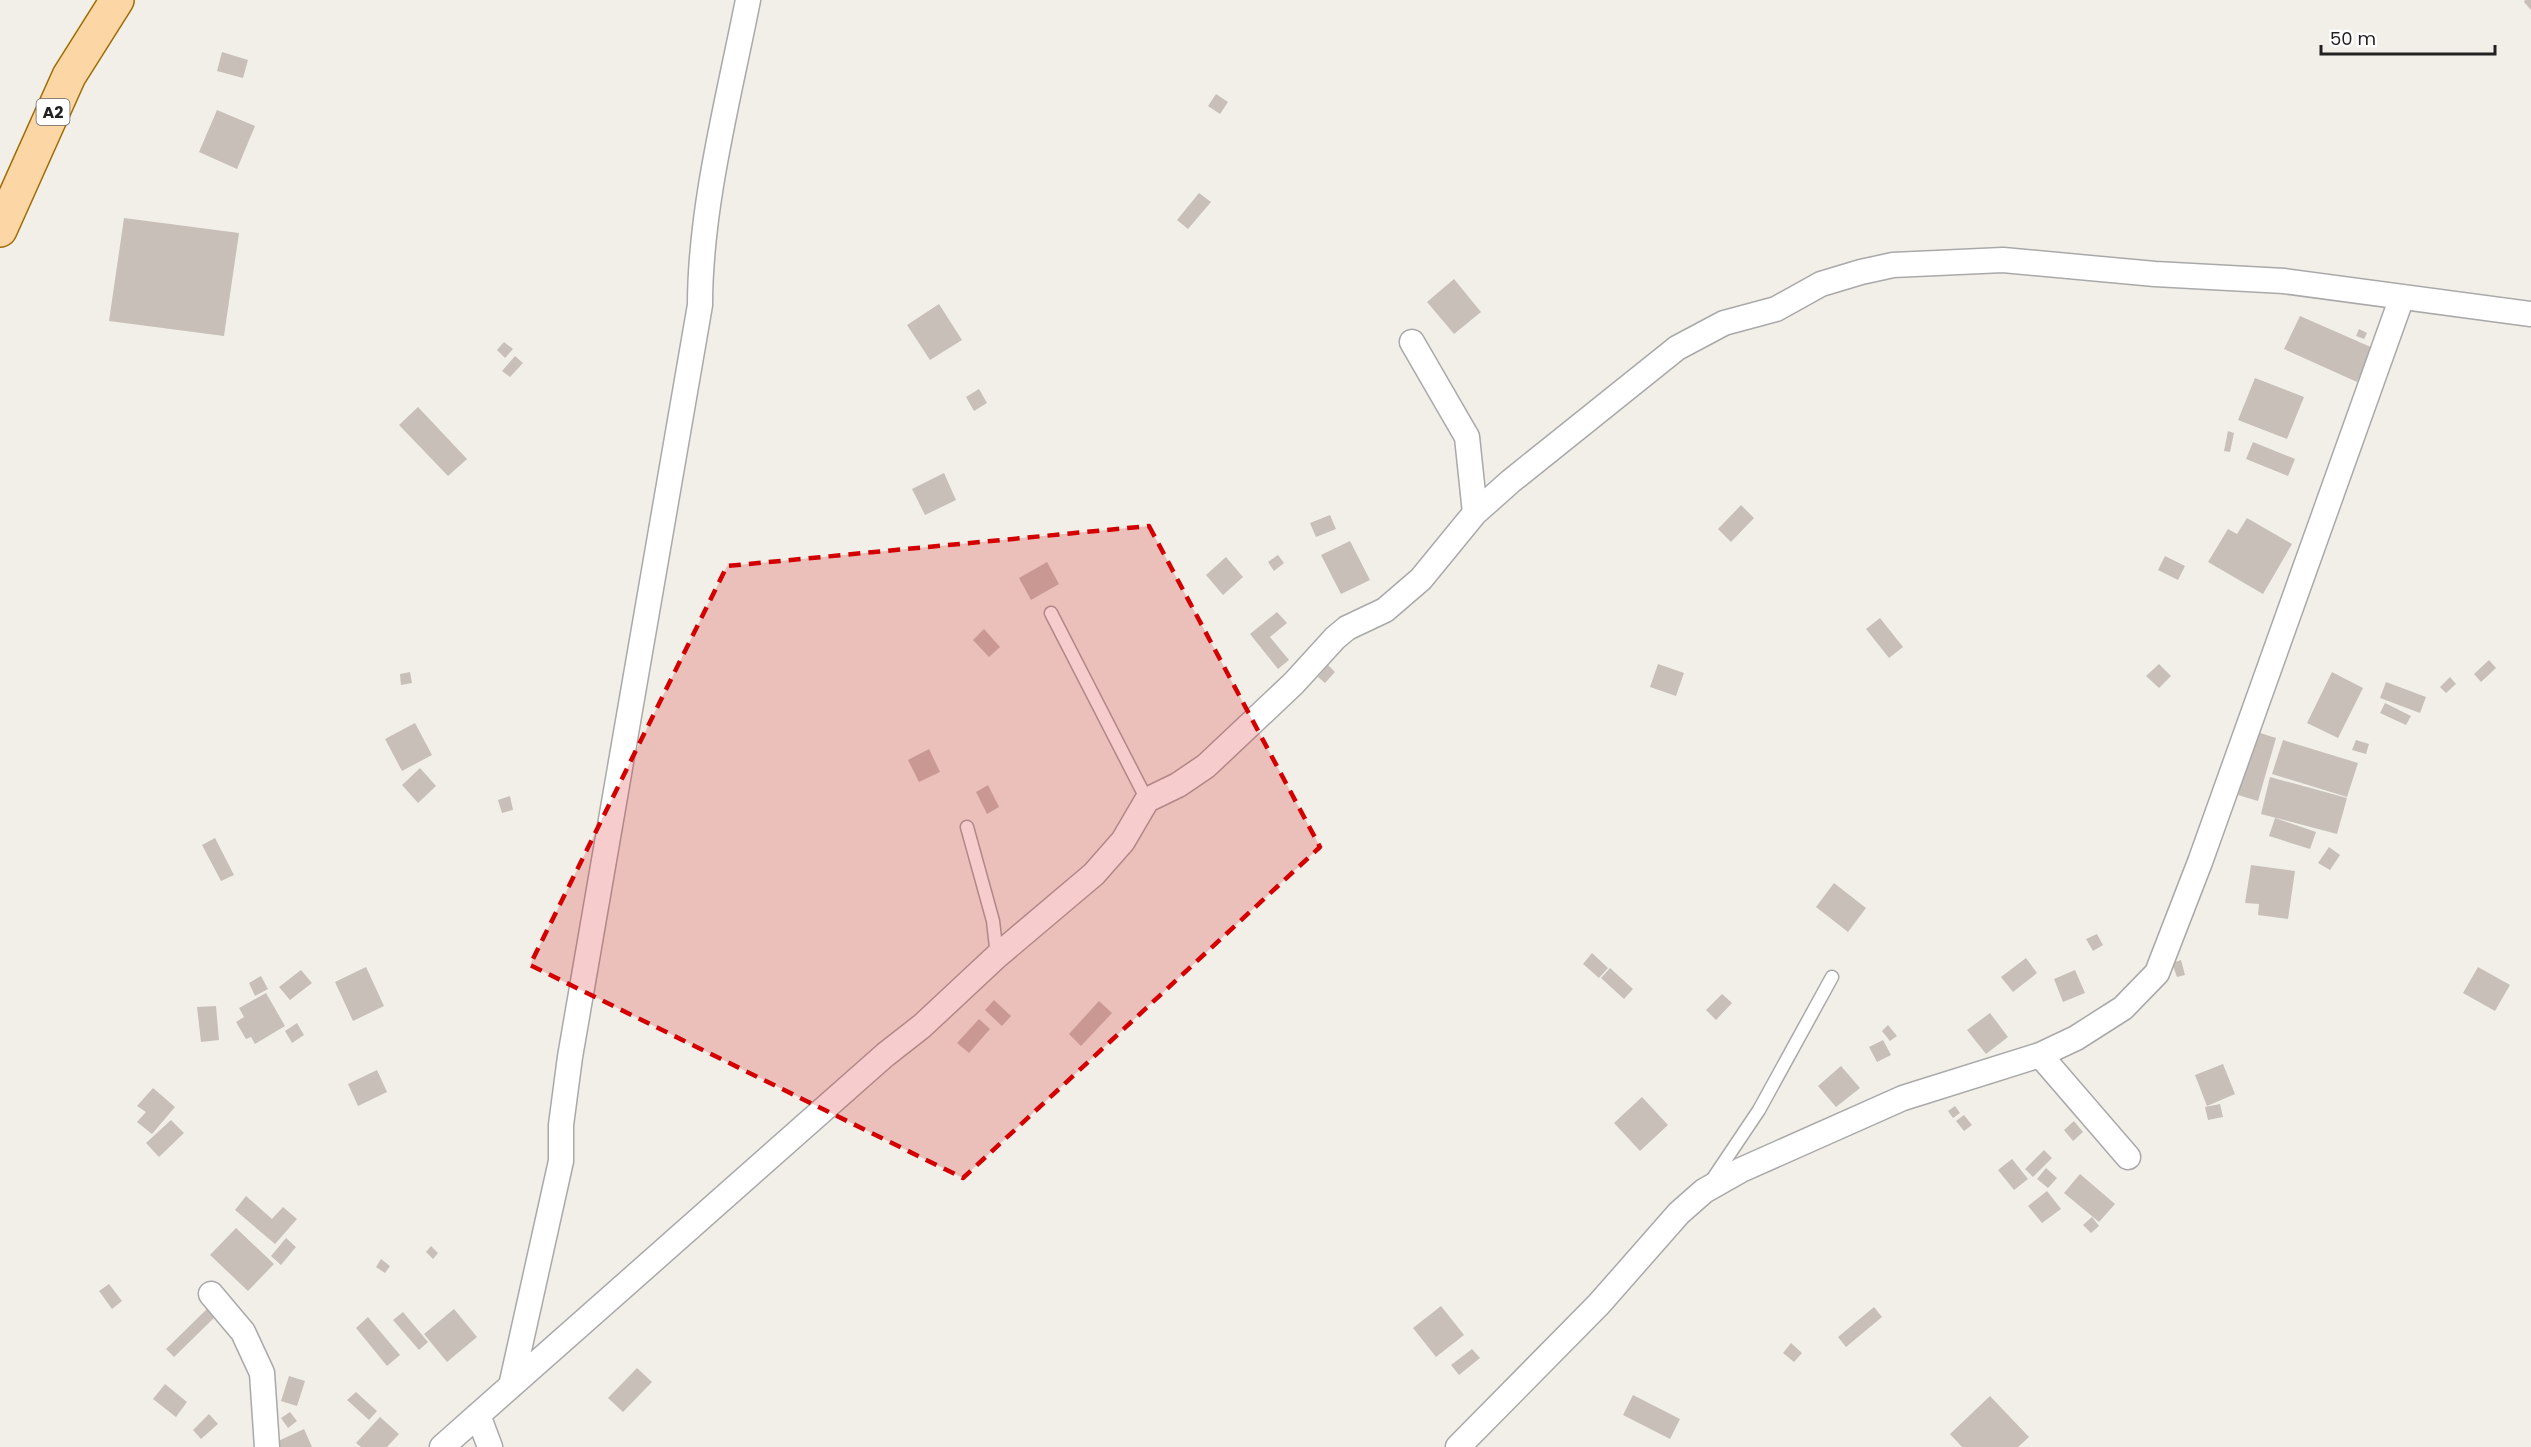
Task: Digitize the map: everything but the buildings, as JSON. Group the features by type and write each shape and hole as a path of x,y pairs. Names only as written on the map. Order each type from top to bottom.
{"main road":[{"name":"A2","path":"0,230 69,76 117,0"}],"street":[{"path":"511,1386 561,1161 561,1125 570,1057 700,305 700,267 712,185 748,0"},
{"path":"442,1447 876,1062 922,1026 998,956 1094,874 1123,841 1147,800 1179,785 1206,766 1294,683 1335,638 1347,628 1385,610 1421,579 1475,513 1511,481 1653,366 1696,336 1724,323 1776,309 1821,284 1861,272 1893,265 2003,260 2155,274 2284,281 2531,315"},
{"path":"1458,1447 1467,1435 1599,1304 1679,1213 1704,1191 1741,1170 1903,1098 2040,1055 2076,1038 2124,1008 2157,973 2200,862 2402,297"},
{"path":"1412,342 1467,437 1475,513"},
{"path":"2040,1055 2128,1157"},
{"path":"211,1294 243,1332 262,1373 267,1447"},
{"path":"478,1416 490,1447"}],"lane":[{"path":"1051,613 1147,800"},
{"path":"967,826 993,921 998,956"},
{"path":"1704,1191 1759,1110 1832,977"}],"highlighted area":[{"path":"1149,526 1320,847 963,1178 530,965 727,566"}]}
